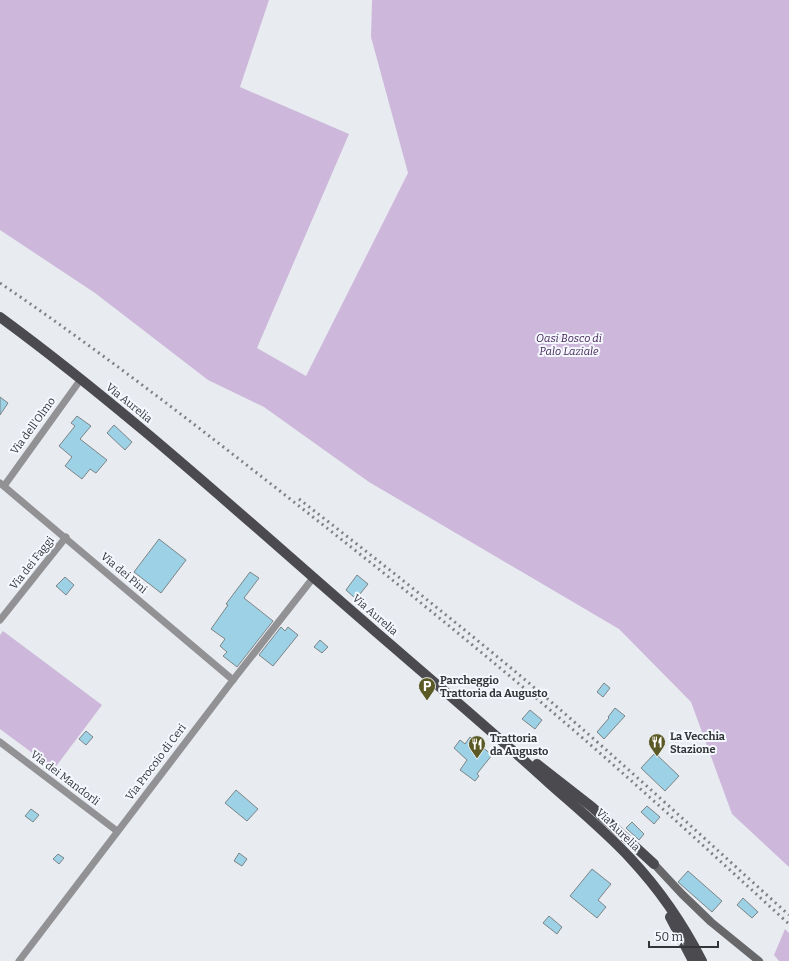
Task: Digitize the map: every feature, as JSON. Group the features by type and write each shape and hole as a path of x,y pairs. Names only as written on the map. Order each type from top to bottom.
{"main road":[{"name":"Via Aurelia","path":"0,317 145,431 313,578 501,739 619,847 641,870 662,897 702,961"},
{"path":"501,739 579,796 654,864"},
{"path":"662,897 672,922 693,961"}],"street":[{"name":"Via dell'Olmo","path":"2,485 81,380"},
{"name":"Via dei Pini","path":"2,485 233,680"},
{"name":"Via dei Faggi","path":"0,620 66,538"},
{"name":"Via Procoio di Ceri","path":"19,961 117,831 313,578"},
{"name":"Via dei Mandorli","path":"0,742 117,831"},
{"path":"654,864 694,906 759,961"},
{"path":"732,939 750,961"}],"green space":[{"name":"Oasi Bosco di Palo Laziale","path":"0,0 269,0 240,87 349,134 257,348 306,376 408,173 371,37 372,0 789,0 789,867 732,814 691,702 619,629 369,482 264,407 208,380 95,293 0,230"},
{"path":"3,631 102,705 54,769 0,729 0,635"},
{"path":"785,929 789,933 789,961 779,961 774,955"}],"building":[{"path":"0,397 8,403 0,415"},
{"path":"77,416 91,426 80,439 107,460 96,473 90,469 82,479 65,466 72,457 59,446 75,426 71,423"},
{"path":"114,425 132,442 125,450 107,433"},
{"path":"159,539 186,560 161,593 134,572"},
{"path":"250,572 259,578 244,598 273,621 237,667 223,656 227,652 220,646 225,639 211,629 228,605 226,604"},
{"path":"357,575 368,584 356,599 346,590"},
{"path":"65,577 74,585 66,595 56,586"},
{"path":"281,627 285,631 288,627 298,635 273,666 259,655"},
{"path":"320,640 328,647 322,653 314,647"},
{"path":"604,683 610,688 603,697 597,692"},
{"path":"615,708 625,716 604,739 597,732"},
{"path":"530,710 542,720 535,729 522,719"},
{"path":"86,731 93,737 86,745 79,739"},
{"name":"Trattoria da Augusto","path":"470,737 492,755 477,774 479,776 475,781 460,770 467,760 454,748 460,740 465,744"},
{"path":"655,753 679,776 665,791 641,768"},
{"path":"236,790 258,809 247,821 225,803"},
{"path":"647,806 660,817 654,824 641,812"},
{"path":"31,809 39,815 33,822 25,816"},
{"path":"632,822 644,834 639,840 626,828"},
{"path":"239,853 247,859 242,866 234,861"},
{"path":"58,854 64,858 59,864 53,859"},
{"path":"592,869 611,884 598,900 606,907 597,918 570,896"},
{"path":"688,871 722,901 712,912 678,882"},
{"path":"743,898 758,912 752,918 737,905"},
{"path":"549,916 562,927 557,934 543,923"}],"railway":[{"path":"0,283 114,364 188,420 429,610 578,734 789,924"},
{"path":"299,499 485,646 582,728 789,915"}],"place":[{"name":"Parcheggio Trattoria da Augusto","path":"427,701"},
{"name":"La Vecchia Stazione","path":"657,757"},
{"name":"Trattoria da Augusto","path":"477,759"}]}
